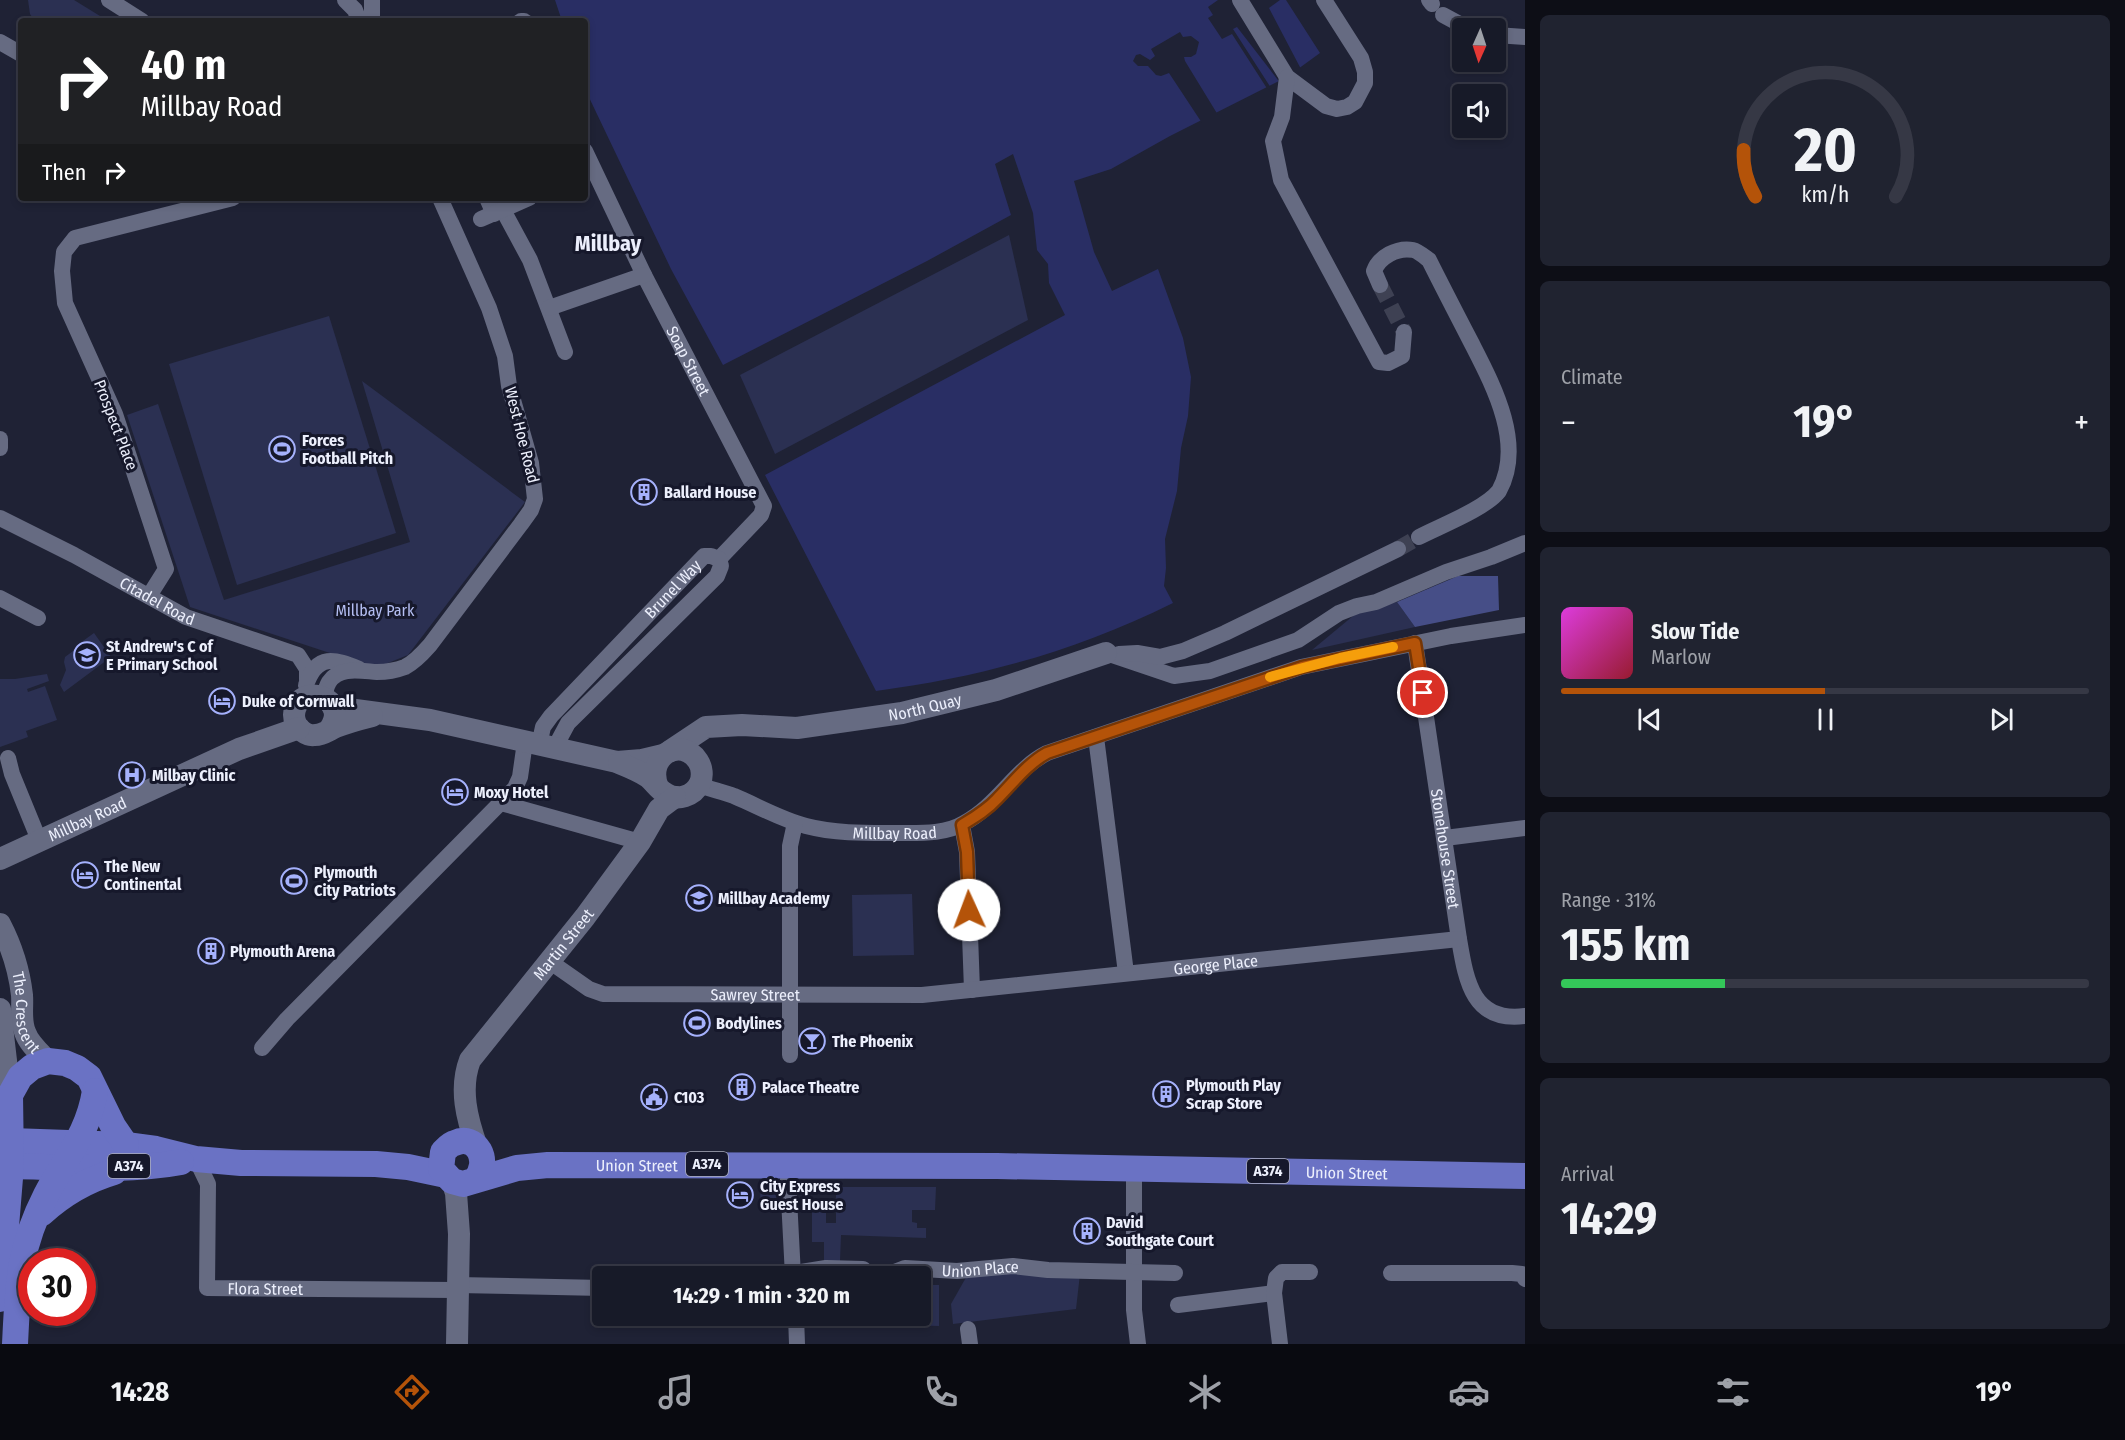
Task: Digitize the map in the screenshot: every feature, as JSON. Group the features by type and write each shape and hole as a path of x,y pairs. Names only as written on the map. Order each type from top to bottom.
{"main road":[{"name":"The Crescent","path":"0,1299 6,1141 5,1104 20,1077 32,1066 48,1060 77,1068 89,1077 96,1091"},
{"path":"15,1344 16,1306 22,1257 46,1194 78,1144 92,1111 96,1091"},
{"name":"A374","path":"96,1091 112,1126 132,1156"},
{"name":"Union Street","path":"6,1141 78,1144 164,1165 196,1160 271,1164 376,1164 456,1169 539,1166 841,1166 1525,1176"},
{"path":"456,1169 480,1174 483,1164 479,1149"},
{"name":"Union Street","path":"479,1149 539,1166"},
{"path":"35,1219 55,1201 132,1156"},
{"name":"Union Street","path":"5,1166 62,1167 132,1156"}],"street":[{"path":"109,0 137,18"},
{"path":"372,0 372,18"},
{"path":"1240,0 1287,77 1326,106 1337,109 1355,102 1365,83 1365,72 1361,58 1324,0"},
{"path":"1435,6 1452,18"},
{"path":"1506,36 1525,37"},
{"path":"0,42 18,52"},
{"path":"1287,77 1282,117 1273,141 1281,180 1378,362 1388,363 1402,356 1404,333"},
{"name":"Soap Street","path":"589,170 764,506 761,515 719,559"},
{"name":"Prospect Place","path":"149,596 166,569 115,414 65,303 62,271 64,252 75,238 221,201"},
{"name":"West Hoe Road","path":"330,703 325,693 332,677 342,672 361,670 378,672 395,669 406,666 417,658 430,645 503,549 531,510 535,499 531,463 509,386 505,356 489,308 441,201"},
{"path":"520,201 491,210 530,260 565,352"},
{"path":"1380,285 1374,271 1377,262 1388,254 1399,250 1414,250 1429,260 1501,401 1512,434 1512,464 1498,492 1470,511 1419,537"},
{"path":"549,308 644,275"},
{"path":"0,439 0,448"},
{"name":"Citadel Road","path":"0,518 186,617 298,655 307,669 302,695"},
{"path":"1106,653 1174,676 1210,671 1298,640 1339,613 1376,602 1446,572 1525,543"},
{"path":"1106,653 1125,655 1145,653 1160,657 1183,651 1398,549"},
{"name":"Brunel Way","path":"704,556 719,559 721,566 717,576 568,723 539,745 543,727 550,716 704,556"},
{"path":"0,598 38,618"},
{"name":"Millbay Road","path":"699,774 731,795 795,823 820,829 848,832 937,831 962,825 980,814 1037,758 1096,736 1302,667 1415,643 1525,625"},
{"name":"Stonehouse Street","path":"1415,643 1459,939 1469,986 1474,996 1493,1014 1525,1016"},
{"name":"North Quay","path":"667,753 706,727 738,725 798,728 902,713 996,690 1106,653"},
{"name":"West Hoe Road","path":"302,695 313,671 324,661 336,659 361,670"},
{"path":"379,714 350,722 324,733 310,735 299,729 294,714 302,695 314,695 330,703 379,714 430,720 617,762 641,772 666,792 689,795 709,743 722,732 738,725"},
{"name":"Millbay Road","path":"238,750 302,695"},
{"path":"329,730 335,717 330,703"},
{"name":"Millbay Road","path":"0,859 238,750 299,729"},
{"path":"1096,736 1126,973"},
{"path":"262,1048 287,1019 515,788 539,745"},
{"path":"617,762 642,760 680,750 689,753 699,774"},
{"path":"666,792 654,773 658,760 667,753"},
{"path":"8,758 12,774 39,840"},
{"name":"Martin Street","path":"479,1149 467,1116 465,1071 470,1060 585,916 640,842 666,792"},
{"path":"501,802 640,842"},
{"path":"790,1055 790,846 795,823"},
{"path":"962,825 967,852 972,990"},
{"path":"1445,838 1525,828"},
{"name":"The Crescent","path":"0,924 14,954 19,972 22,999 21,1022 25,1034 34,1047 48,1060"},
{"name":"George Place","path":"972,990 1459,939"},
{"name":"Sawrey Street","path":"549,961 595,993 922,995 972,990"},
{"name":"The Crescent","path":"0,1009 5,1104"},
{"name":"Martin Street","path":"457,1344 459,1234 456,1169 465,1095"},
{"name":"Flora Street","path":"196,1160 208,1184 207,1288 592,1288"},
{"path":"1134,1169 1134,1310 1137,1344"},
{"path":"788,1179 793,1266"},
{"name":"Union Place","path":"931,1268 957,1271 1022,1267 1048,1270 1175,1273"},
{"path":"1280,1344 1274,1293 1276,1278 1282,1272 1310,1272"},
{"path":"1391,1273 1512,1273 1522,1274 1525,1279"},
{"path":"1178,1305 1274,1293"},
{"path":"796,1326 797,1344"}],"green space":[{"path":"28,0 74,0 101,18 33,18"},
{"path":"1009,235 1028,320 775,454 740,375"},
{"name":"Forces Football Pitch","path":"329,316 396,533 237,585 169,364"},
{"name":"Millbay Park","path":"362,381 525,502 408,655 378,667 190,607 127,415 158,404 224,600 410,542"},
{"path":"1397,602 1415,627 1312,650 1359,611"},
{"path":"94,633 111,657 64,692 60,685 66,670 65,657"},
{"path":"47,674 49,681 27,689 28,692 45,686 57,720 26,731 28,737 0,747 0,679"},
{"path":"912,894 914,955 853,956 852,895"},
{"path":"761,1180 781,1181 780,1203 760,1203"},
{"path":"836,1187 936,1187 935,1210 912,1210 912,1222 917,1223 917,1228 926,1228 926,1238 841,1235 840,1261 824,1261 824,1242 812,1242 812,1208 822,1208 822,1211 826,1211 826,1223 836,1223"},
{"path":"968,1274 1080,1274 1076,1309 953,1324 951,1304"},
{"path":"931,1285 939,1285 939,1326 931,1326"}],"shaded area":[{"path":"555,0 1286,0 1320,53 1287,77 1170,136 1111,169 1074,181 1094,252 1112,291 1158,269 1183,338 1191,377 1188,416 1181,448 1177,491 1165,539 1164,586 1173,603 1101,635 1028,660 953,678 876,691 765,475 1065,315 1049,283 1048,264 1037,250 1033,213 1013,154 995,164 1011,215 927,261 723,365 671,269 588,95 588,18 561,18"},
{"path":"1458,576 1498,576 1499,610 1415,627 1397,602"}],"pier":[{"path":"1218,0 1280,0 1269,8 1302,71 1281,84 1237,27 1233,29 1271,88 1268,90 1232,34 1222,39 1208,18 1213,15 1208,7"},
{"path":"1180,32 1183,37 1191,36 1199,42 1196,54 1184,57 1185,61 1218,115 1202,123 1169,73 1156,75 1148,66 1138,66 1133,61 1136,55 1140,54 1150,60 1155,56 1151,49"}],"tunnel":[{"path":"1380,285 1404,332"},
{"path":"1398,549 1419,537"}],"slow traffic":[{"path":"1270,677 1302,667 1393,647"}],"place":[{"name":"Forces Football Pitch","path":"282,449"},
{"name":"Ballard House","path":"644,492"},
{"name":"St Andrew's C of E Primary School","path":"87,655"},
{"name":"Duke of Cornwall","path":"222,701"},
{"name":"Milbay Clinic","path":"132,775"},
{"name":"Moxy Hotel","path":"455,792"},
{"name":"The New Continental","path":"85,875"},
{"name":"Plymouth City Patriots","path":"294,881"},
{"name":"Millbay Academy","path":"699,898"},
{"name":"Plymouth Arena","path":"211,951"},
{"name":"Bodylines","path":"697,1023"},
{"name":"The Phoenix","path":"812,1041"},
{"name":"Palace Theatre","path":"742,1087"},
{"name":"Plymouth Play Scrap Store","path":"1166,1094"},
{"name":"C103","path":"654,1097"},
{"name":"City Express Guest House","path":"740,1195"},
{"name":"David Southgate Court","path":"1087,1231"}],"district":[{"name":"Millbay","path":"608,243"}],"route":[{"path":"969,910 967,852 962,825 980,814 1037,758 1047,753 1302,667 1415,643 1423,693"}]}
